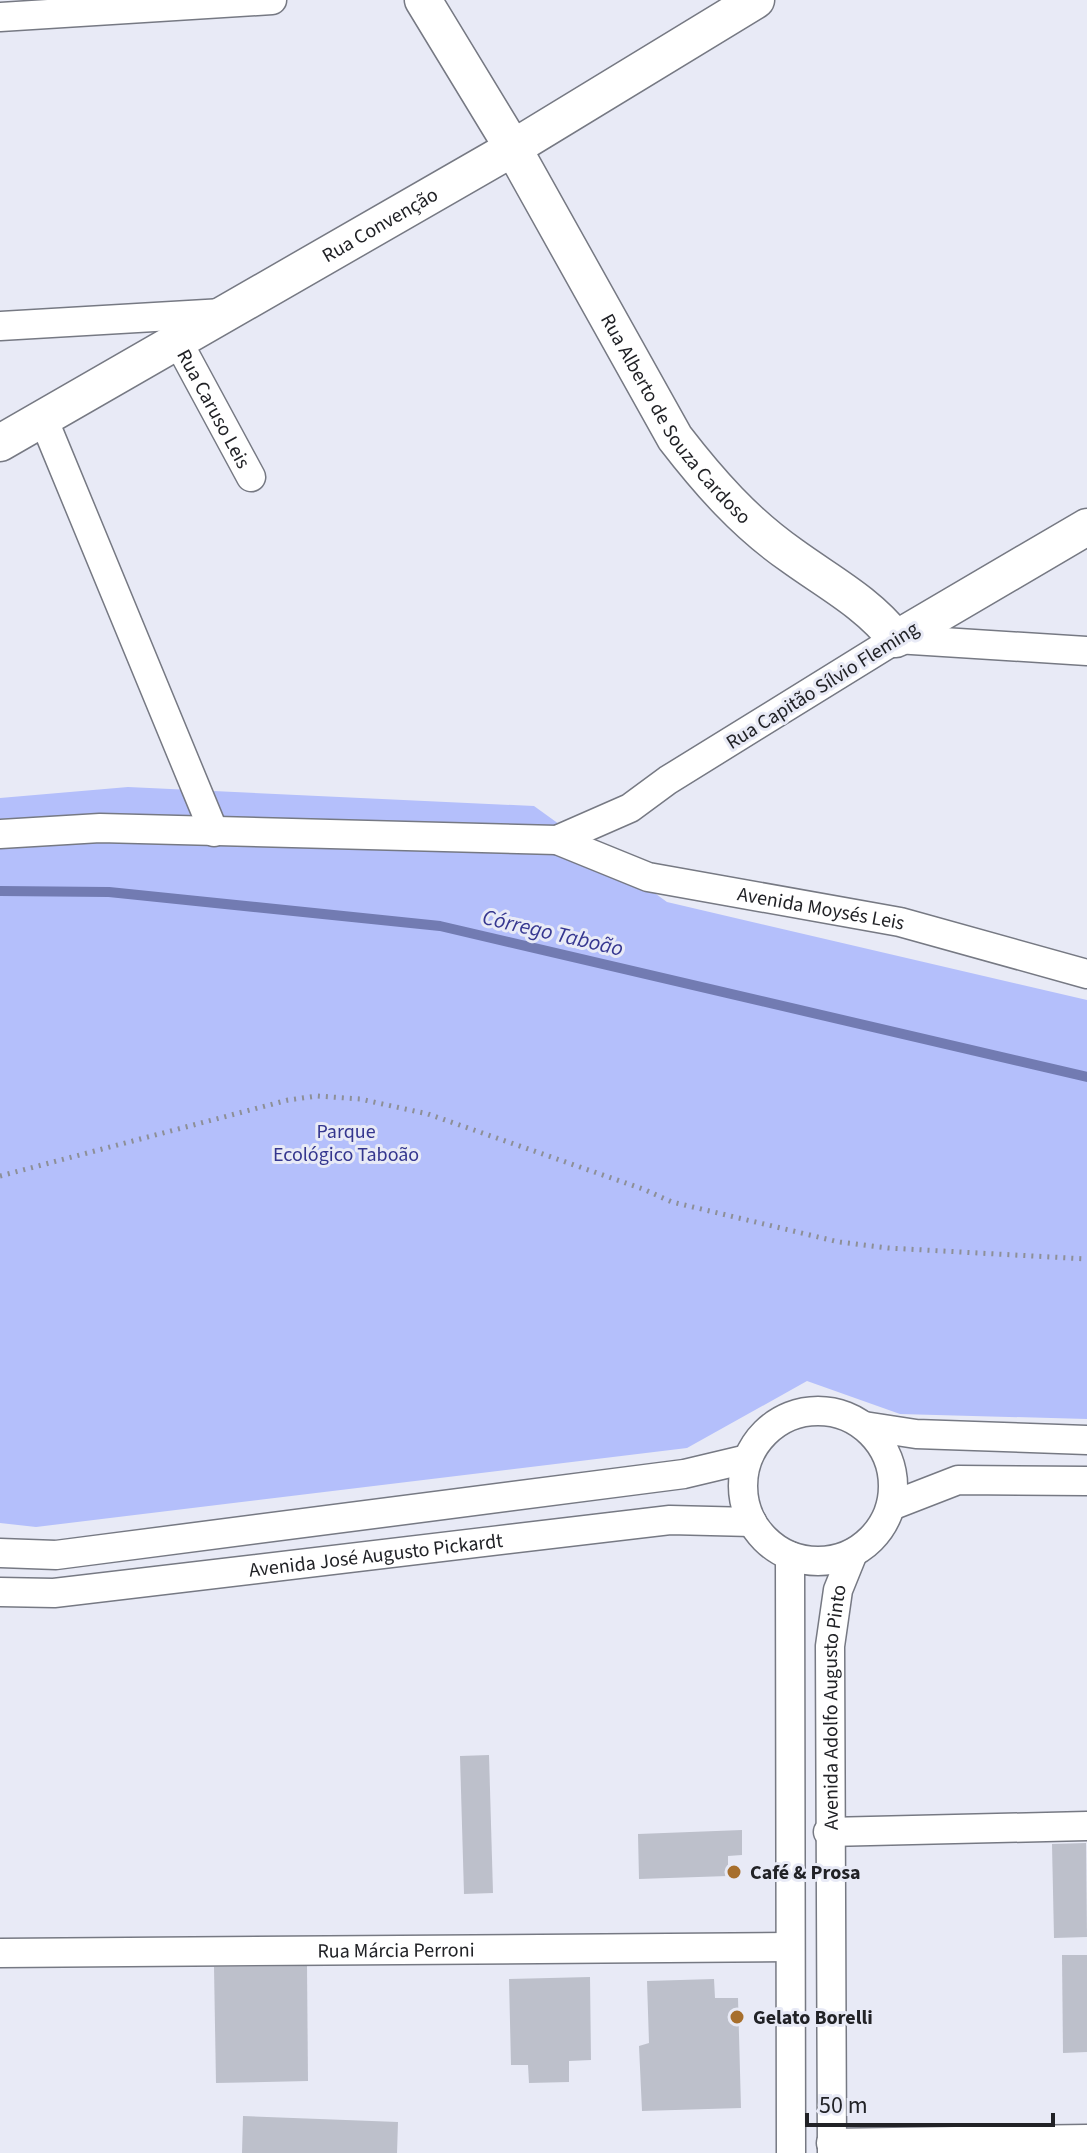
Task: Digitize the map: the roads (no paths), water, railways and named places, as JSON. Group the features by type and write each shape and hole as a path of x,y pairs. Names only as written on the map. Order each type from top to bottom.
{"street":[{"path":"0,17 272,0"},
{"name":"Rua Alberto de Souza Cardoso","path":"423,0 513,148 675,438 702,473 759,531 875,612 896,639"},
{"name":"Rua Convenção","path":"0,443 513,148 756,0"},
{"path":"0,326 224,313"},
{"name":"Rua Caruso Leis","path":"177,340 251,477"},
{"path":"43,418 214,832"},
{"name":"Rua Capitão Sílvio Fleming","path":"557,840 630,808 668,780 896,639 1087,527"},
{"path":"896,639 1087,651"},
{"path":"0,834 100,828 557,840"},
{"name":"Avenida Moysés Leis","path":"557,840 648,877 900,922 1087,974"},
{"path":"821,1410 844,1415 864,1426 877,1439 889,1462 893,1489 891,1506 877,1533 853,1553 822,1562 790,1556 775,1548 752,1522 744,1502 743,1480 747,1459 768,1431 797,1413 821,1410"},
{"path":"864,1426 916,1434 1087,1440"},
{"name":"Avenida José Augusto Pickardt","path":"0,1553 56,1555 669,1476 747,1459"},
{"path":"891,1506 958,1480 1087,1481"},
{"name":"Avenida José Augusto Pickardt","path":"0,1592 54,1593 670,1520 752,1522"},
{"name":"Avenida Adolfo Augusto Pinto","path":"832,2148 828,1832 830,1646 838,1590 853,1553"},
{"name":"Avenida Adolfo Augusto Pinto","path":"790,1556 791,2153"},
{"path":"828,1832 1087,1826"},
{"name":"Rua Márcia Perroni","path":"0,1953 790,1947"},
{"path":"832,2148 1087,2139"}],"waterway":[{"name":"Córrego Taboão","path":"0,891 109,892 440,926 1087,1077"}],"place":[{"name":"Café & Prosa","path":"734,1872"},
{"name":"Gelato Borelli","path":"737,2017"}],"park label":[{"name":"Parque Ecológico Taboão","path":"346,1142"}]}
